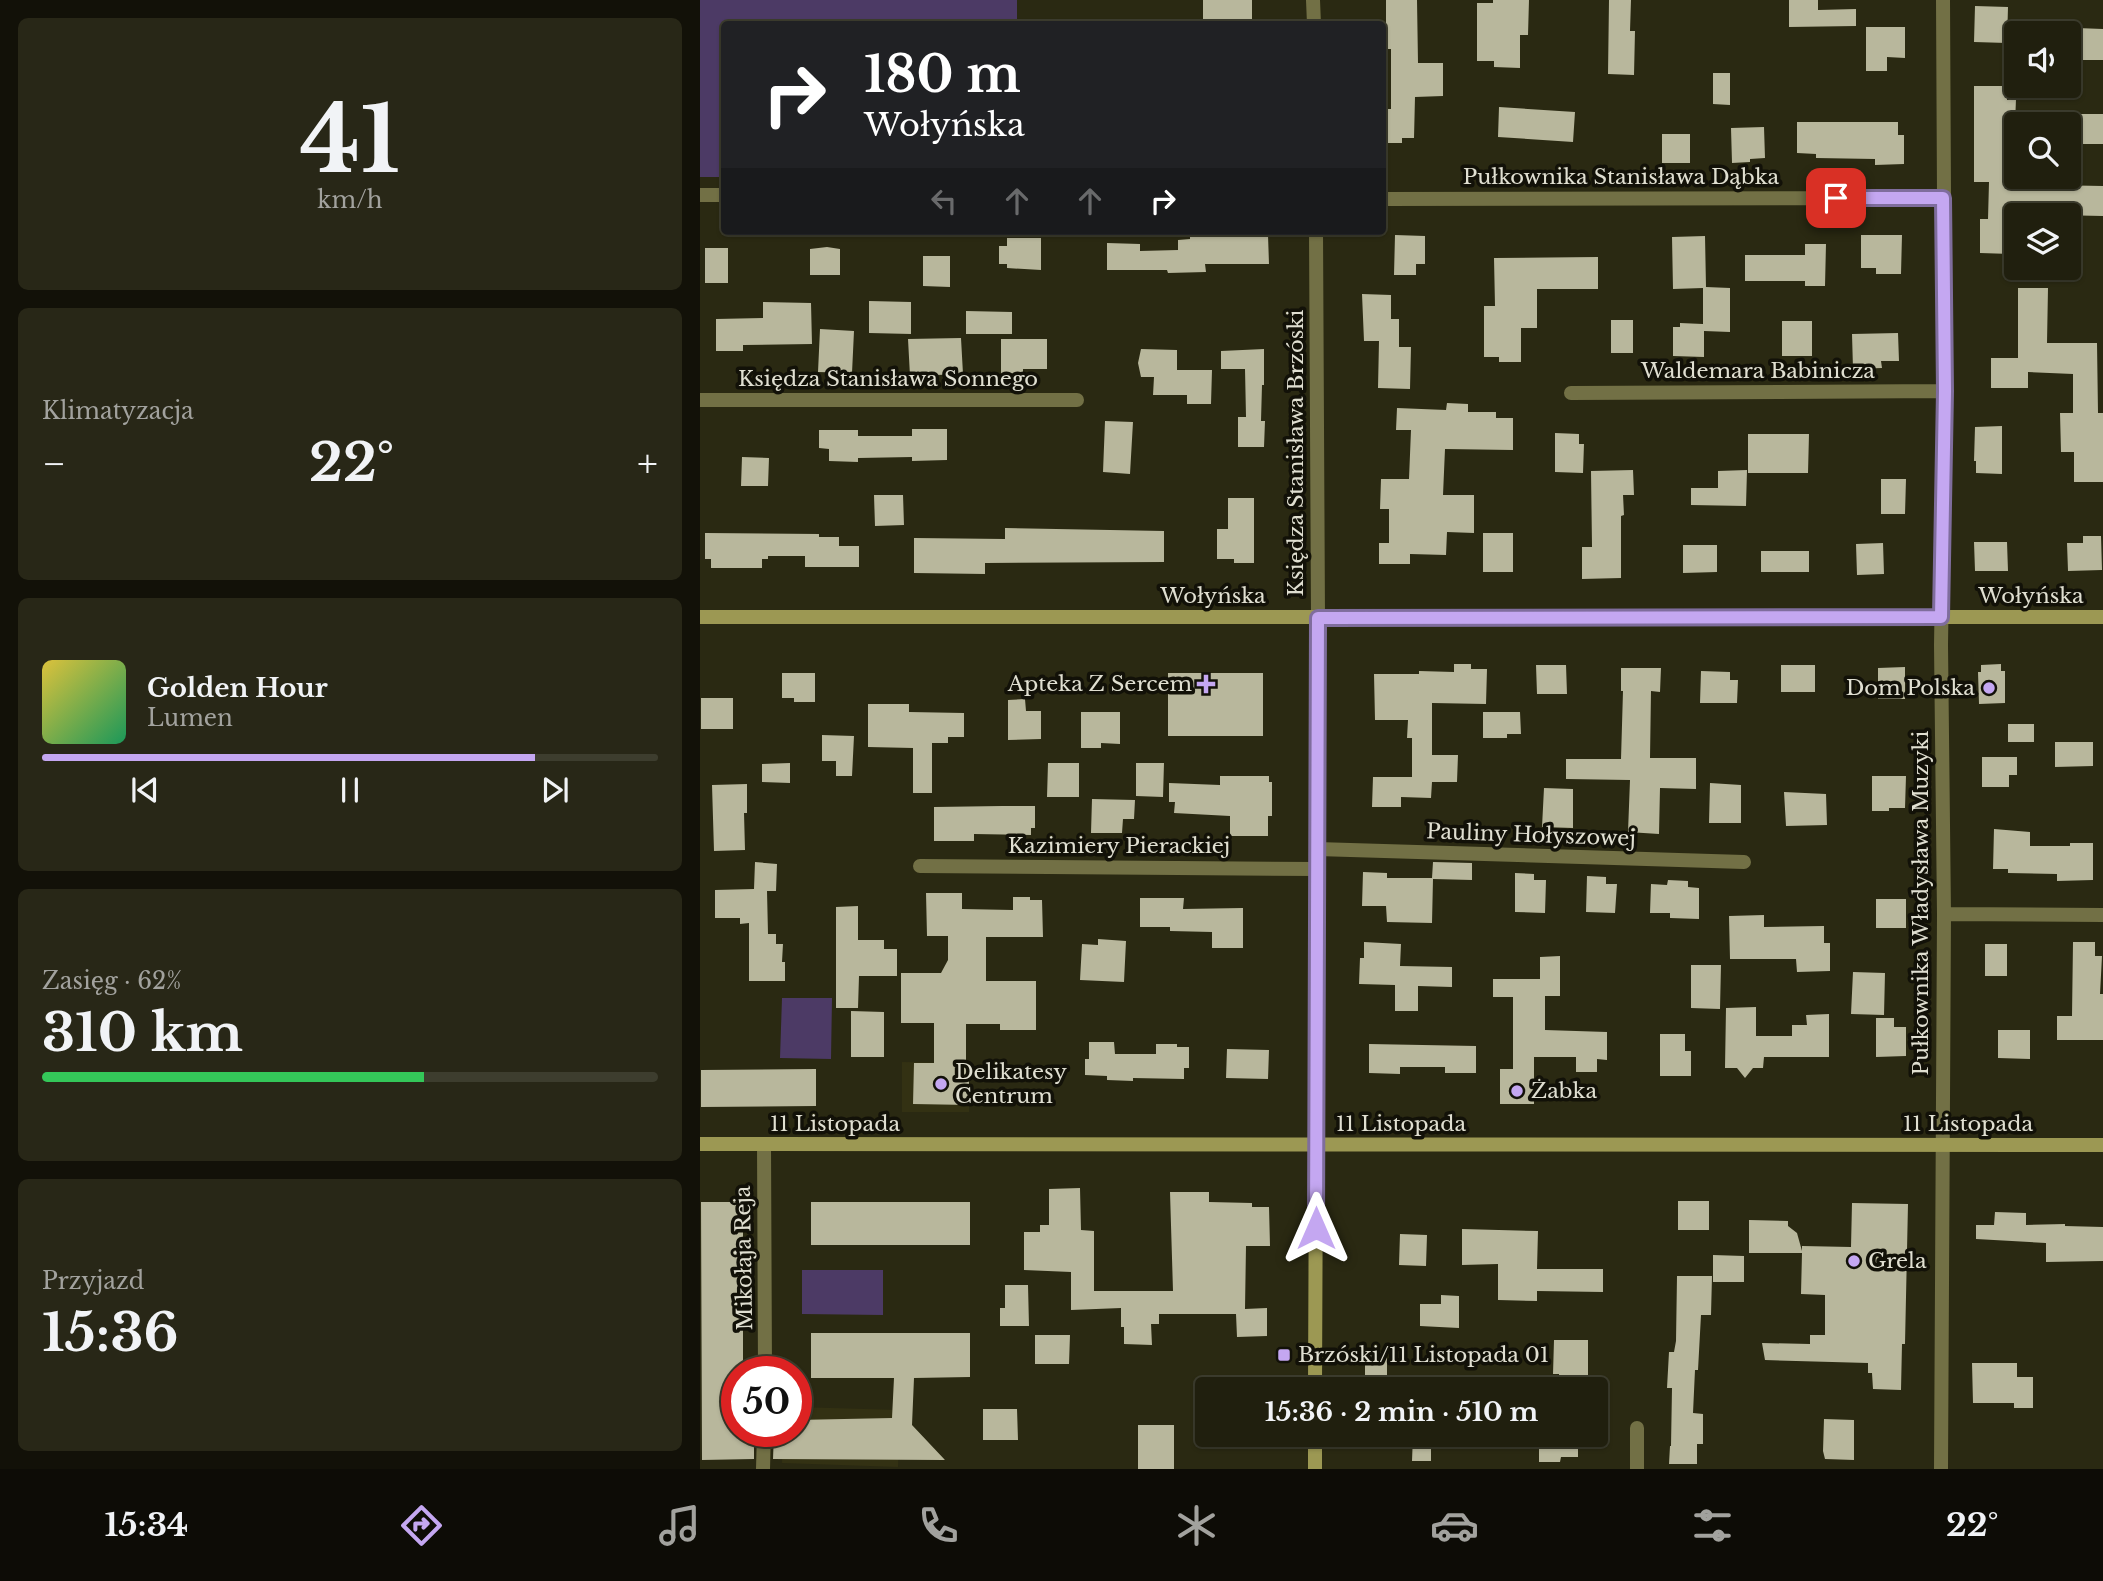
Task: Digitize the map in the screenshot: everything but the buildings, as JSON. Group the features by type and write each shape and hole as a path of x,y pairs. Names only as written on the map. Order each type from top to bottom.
{"street":[{"path":"1313,0 1314,21"},
{"name":"Pułkownika Władysława Muzyki","path":"1941,1469 1944,914 1941,617 1945,391 1943,0"},
{"path":"700,195 721,195"},
{"name":"Pułkownika Stanisława Dąbka","path":"1386,199 1943,198"},
{"name":"Księdza Stanisława Brzóski","path":"1315,235 1318,618 1315,1377"},
{"name":"Waldemara Babinicza","path":"1571,393 1945,391"},
{"name":"Księdza Stanisława Sonnego","path":"700,400 1077,400"},
{"name":"Wołyńska","path":"700,617 2103,617"},
{"name":"Pauliny Hołyszowej","path":"1317,849 1744,862"},
{"name":"Kazimiery Pierackiej","path":"920,866 1317,869"},
{"path":"1944,914 2103,915"},
{"name":"11 Listopada","path":"700,1144 2103,1145"},
{"name":"Mikołaja Reja","path":"764,1144 765,1356"},
{"path":"1637,1428 1637,1469"},
{"path":"763,1469 764,1447"},
{"path":"1315,1447 1315,1469"}],"shaded area":[{"path":"700,0 1017,0 1017,21 721,21 721,177 700,177"},
{"path":"782,998 832,998 831,1059 780,1058"},
{"name":"Delikatesy Centrum","path":"902,1062 969,1063 969,1112 902,1112"},
{"path":"802,1270 883,1270 883,1315 802,1314"},
{"path":"812,1407 900,1410 898,1467 782,1463 783,1447 812,1447"}],"place":[{"name":"Apteka Z Sercem","path":"1206,684"},
{"name":"Dom Polska","path":"1989,688"},
{"name":"Delikatesy Centrum","path":"941,1084"},
{"name":"Żabka","path":"1517,1091"},
{"name":"Grela","path":"1854,1261"},
{"name":"Brzóski/11 Listopada 01","path":"1284,1355"}],"route":[{"path":"1316,1228 1318,618 1941,617 1945,391 1943,198 1836,198"}]}
